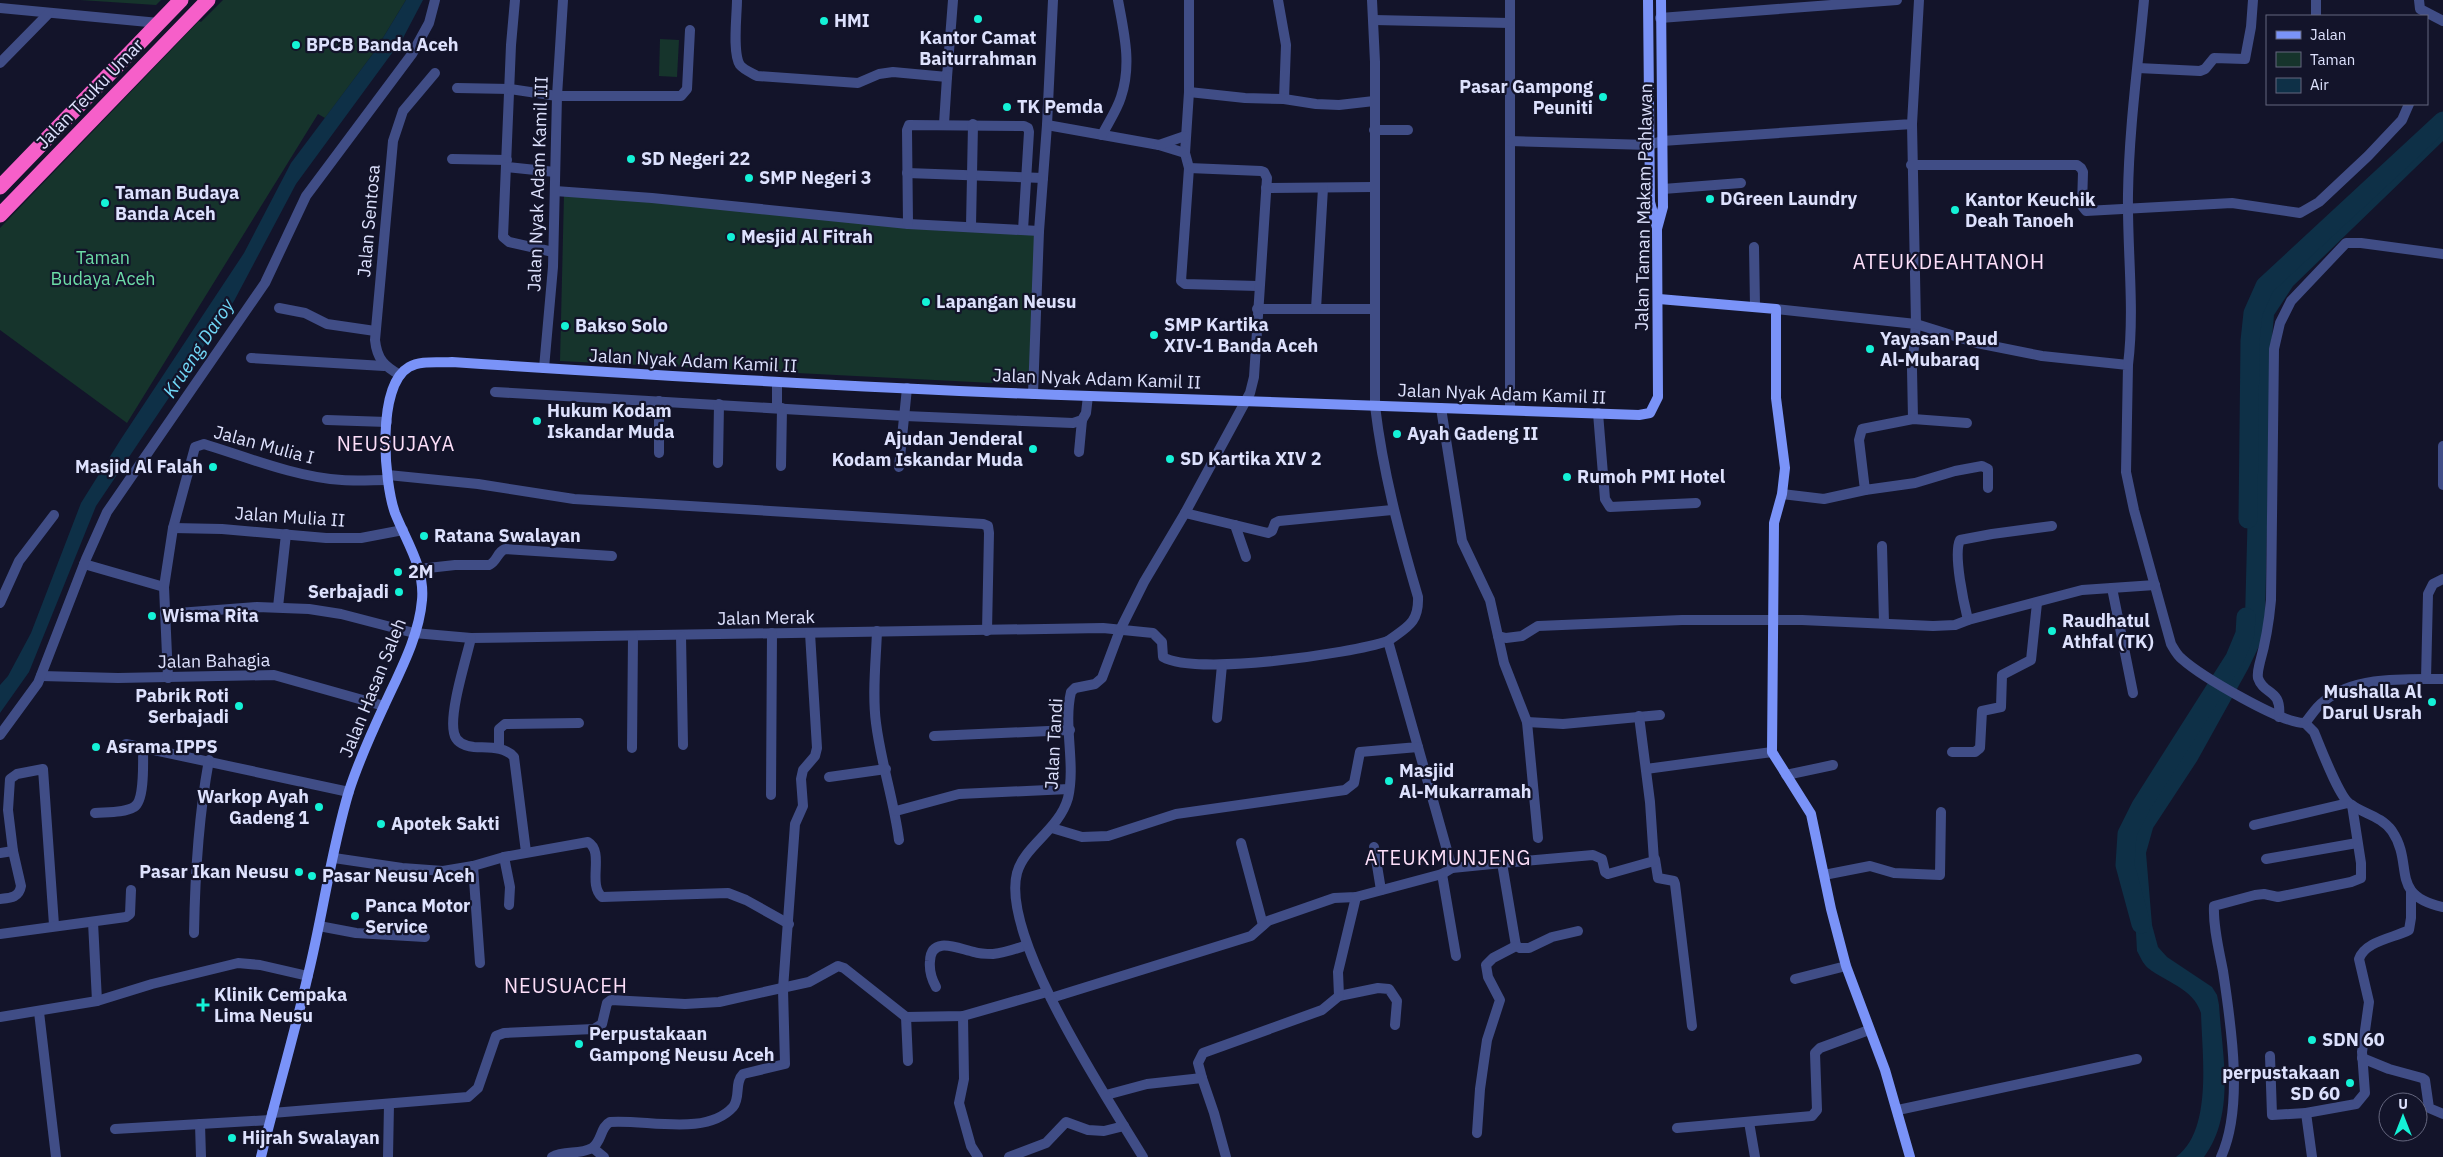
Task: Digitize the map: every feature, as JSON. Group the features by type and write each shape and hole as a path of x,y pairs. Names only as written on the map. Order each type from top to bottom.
{"highway":[{"name":"Jalan Teuku Umar","path":"0,187 181,0"},
{"name":"Jalan Teuku Umar","path":"0,215 208,0"}],"street":[{"path":"0,735 31,695 41,676 84,564 107,512 265,283 306,196 412,54 429,23 435,0"},
{"path":"516,0 503,231 506,241 553,252"},
{"name":"Jalan Nyak Adam Kamil III","path":"544,368 553,252 557,96 563,0"},
{"path":"737,0 737,54 740,64 758,76 858,83 893,72 947,77"},
{"path":"944,124 953,0"},
{"path":"1033,394 1039,231 1048,125 1053,0"},
{"path":"1102,135 1121,99 1126,73 1128,56 1118,0"},
{"path":"1189,0 1189,92 1185,136 1185,153 1189,168 1181,281 1185,284 1258,286"},
{"path":"1278,0 1286,45 1284,99"},
{"path":"1217,718 1222,664 1320,654 1365,647 1388,641 1416,618 1418,610 1418,597 1392,510 1381,458 1375,406 1373,309 1374,20 1372,0"},
{"path":"1510,0 1510,409"},
{"path":"1648,0 1650,202 1657,229"},
{"name":"Jalan Taman Makam Pahlawan","path":"1650,413 1658,397 1659,299 1657,229 1663,207 1661,0"},
{"path":"1660,18 1897,0"},
{"path":"1913,419 1912,369 1916,324 1912,124 1919,0"},
{"path":"2144,0 2130,143 2128,208 2132,335 2128,365 2126,472 2134,510 2175,652 2181,659 2202,674 2279,717 2297,723 2305,723 2314,732 2350,804 2362,875 2358,880 2278,897 2264,894 2255,895 2214,906 2233,1062 2231,1130 2221,1157"},
{"path":"2138,68 2200,71 2205,69 2214,58 2245,59 2251,27 2253,0"},
{"path":"2316,0 2316,15"},
{"path":"0,8 159,23"},
{"path":"2420,8 2443,21"},
{"path":"0,62 49,13"},
{"path":"1374,20 1510,23"},
{"path":"457,88 510,89 557,96 681,96 687,89 690,30"},
{"path":"1648,52 1661,52"},
{"name":"Jalan Sentosa","path":"384,366 376,348 375,331 393,141 403,111 435,73"},
{"path":"1189,92 1339,105 1374,101"},
{"path":"1912,165 2077,165 2083,172 2082,209 2232,203 2294,213 2305,212 2319,202 2368,156 2402,120 2409,105"},
{"path":"971,226 973,124"},
{"path":"908,224 907,130 909,125 973,124 1028,128 1023,230"},
{"path":"1510,141 1649,144 1662,141 1912,124"},
{"path":"1048,125 1159,145 1185,153"},
{"path":"1374,130 1408,130"},
{"path":"1159,145 1185,136"},
{"path":"452,159 507,164 555,172"},
{"path":"1189,168 1261,171 1266,175 1266,188 1373,187"},
{"path":"907,173 1043,178"},
{"path":"1663,189 1741,183"},
{"name":"Jalan Tandi","path":"1143,1157 1049,995 1027,945 1017,906 1016,881 1018,871 1024,859 1052,828 1064,808 1069,790 1072,692 1075,688 1095,684 1102,678 1120,630 1144,582 1185,513 1246,401 1254,377 1256,309 1266,188"},
{"path":"1316,309 1323,188"},
{"path":"555,191 652,198 908,224 1039,231"},
{"path":"2279,717 2280,708 2277,697 2258,679 2258,671 2268,633 2271,600 2274,349 2280,323 2294,296 2346,243 2361,243 2443,254"},
{"path":"1754,247 1755,306"},
{"path":"1659,299 1755,306 1916,324 1977,343 2042,356 2128,365"},
{"path":"279,308 305,313 327,324 375,331"},
{"path":"1256,309 1373,309"},
{"path":"1776,309 1776,398 1784,468 1782,494 1774,523 1772,752 1811,814 1831,910 1846,966 1898,1110 1910,1157"},
{"path":"251,358 384,366 400,375 409,367 422,363 452,362 544,368"},
{"name":"Jalan Nyak Adam Kamil II","path":"544,368 777,382 1033,394 1510,409 1598,414 1639,415 1650,413"},
{"name":"Jalan Hasan Saleh","path":"261,1157 308,976 349,792 399,674 414,633 422,598 419,569 395,512 388,477 386,422 394,384 400,375"},
{"path":"777,382 780,408 781,466"},
{"path":"900,467 907,388"},
{"path":"495,392 905,416 1073,423 1082,420"},
{"path":"1079,452 1082,420 1086,413 1088,396"},
{"path":"658,453 659,401"},
{"path":"718,463 719,404"},
{"path":"1441,408 1462,541 1490,600 1504,663 1527,722 1538,838"},
{"path":"1598,414 1605,499 1610,507 1696,503"},
{"path":"1865,490 1859,440 1860,431 1866,428 1913,419 1967,423"},
{"path":"327,420 386,422"},
{"name":"Jalan Mulia I","path":"173,528 193,450 204,444 266,464 322,478 341,480 388,477 478,484 574,498 983,524 988,526 990,533 987,631"},
{"path":"2443,446 2443,485"},
{"path":"1782,494 1824,499 1865,490 1915,483 1955,471 1982,466 1988,469 1988,488"},
{"path":"1185,513 1268,533 1272,531 1274,524 1279,521 1392,510"},
{"path":"0,603 19,561 54,515"},
{"path":"1235,525 1246,557"},
{"path":"1968,620 1961,583 1958,547 1960,540 2052,526"},
{"path":"168,678 164,587 173,528"},
{"name":"Jalan Mulia II","path":"173,528 326,538 361,538 403,530"},
{"path":"278,607 286,534"},
{"path":"1882,546 1884,623"},
{"path":"419,569 455,565 489,565 493,564 499,552 505,549 612,556"},
{"path":"84,564 164,587"},
{"path":"2426,679 2428,594 2434,584 2443,579"},
{"path":"1498,636 1506,638 1522,636 1538,626 1607,622 1802,620 1948,626 2082,590 2155,585"},
{"path":"2112,588 2133,693"},
{"path":"1952,752 1974,752 1980,748 1982,711 2001,707 2002,675 2031,660 2037,603"},
{"name":"Jalan Merak","path":"165,614 278,607 341,614 414,633 471,638 681,636 877,631 1120,630 1153,633 1162,642 1163,657 1172,662 1222,664"},
{"path":"877,631 874,706 896,811 900,840"},
{"path":"771,795 772,633"},
{"path":"552,1157 558,1154 585,1152 593,1148 597,1145 605,1126 610,1122 697,1124 716,1119 734,1106 737,1099 739,1079 742,1074 785,1064 782,988 789,924 795,824 803,806 800,779 803,770 815,756 817,748 810,633"},
{"path":"632,748 634,636"},
{"path":"681,636 683,745"},
{"path":"471,638 456,703 453,732 458,741 466,746 499,748 510,753 516,763 526,852"},
{"path":"1388,641 1452,868"},
{"name":"Jalan Bahagia","path":"41,676 168,678 274,675 384,706"},
{"path":"2305,723 2322,702 2346,688 2361,684 2443,679"},
{"path":"1527,722 1563,724 1660,715"},
{"path":"1639,716 1658,878 1674,881 1675,884 1692,1026"},
{"path":"499,748 499,729 505,724 579,723"},
{"path":"934,736 1070,730"},
{"path":"126,744 208,760 349,792"},
{"path":"95,813 126,810 136,807 141,798 143,747"},
{"path":"1052,828 1082,837 1108,836 1176,814 1345,790 1354,783 1360,752 1418,747"},
{"path":"1646,770 1772,752"},
{"path":"194,933 195,856 200,806 208,760"},
{"path":"1786,775 1833,765"},
{"path":"0,899 15,897 20,892 20,879 13,851 8,810 10,778 17,774 43,769 54,925"},
{"path":"830,778 886,769"},
{"path":"896,811 960,794 1069,790"},
{"path":"2254,825 2350,804 2376,817 2393,832 2411,892 2409,930 2374,944 2359,959 2369,1002 2362,1058 2365,1093 2356,1104 2306,1113 2272,1115 2270,1056"},
{"path":"1824,875 1870,866 1894,873 1940,875 1941,812"},
{"path":"334,858 421,870 443,871 473,866 526,852 588,842 594,849 597,890 602,897 728,893 742,897 789,924"},
{"path":"1241,843 1263,925"},
{"path":"2266,860 2357,843"},
{"path":"1374,847 1381,890"},
{"path":"0,852 13,851"},
{"path":"115,1129 200,1124 468,1097 478,1088 496,1036 504,1033 594,1029 602,1024 607,1003 611,1000 700,1004 809,982 835,967 841,967 906,1018 963,1016 1049,995 1251,936 1268,921 1334,898 1356,897 1442,874 1452,868 1593,854 1602,859 1605,872 1608,874 1652,862 1655,859"},
{"path":"504,857 510,887 509,905"},
{"path":"1502,863 1516,946"},
{"path":"473,866 480,963"},
{"path":"1442,874 1456,956"},
{"path":"0,934 128,916 131,890"},
{"path":"2411,892 2420,900 2443,907"},
{"path":"1339,996 1338,972 1356,897"},
{"path":"93,922 97,1001"},
{"path":"319,926 356,933 425,937"},
{"path":"1477,1133 1480,1089 1487,1040 1500,1000 1488,977 1486,965 1493,958 1516,946 1529,948 1552,937 1578,931"},
{"path":"936,987 930,977 929,968 930,954 935,948 942,945 954,946 973,952 992,954 1014,950 1027,945"},
{"path":"0,1017 97,1001 152,984 238,963 260,965 308,976"},
{"path":"1795,979 1846,966"},
{"path":"1226,1157 1198,1063 1203,1053 1322,1010 1339,996 1378,988 1389,988 1397,1001 1395,1025"},
{"path":"39,1012 56,1157"},
{"path":"963,1016 964,1079 960,1103 971,1146 978,1157"},
{"path":"906,1018 908,1061"},
{"path":"1677,1128 1812,1116 1817,1110 1814,1057 1817,1050 1869,1030"},
{"path":"2362,1058 2383,1067 2425,1080 2429,1108 2443,1114"},
{"path":"1898,1110 2137,1059"},
{"path":"1106,1095 1141,1085 1202,1078"},
{"path":"388,1157 389,1104"},
{"path":"2306,1113 2312,1157"},
{"path":"1009,1157 1046,1143 1066,1122 1088,1130 1104,1131 1124,1126"},
{"path":"1749,1122 1755,1157"},
{"path":"200,1124 201,1157"},
{"path":"593,1148 604,1157"}],"green space":[{"path":"80,0 161,0 156,5"},
{"name":"Taman Budaya Aceh","path":"223,0 406,0 375,51 325,118 318,114 127,423 0,330 0,228 199,21 201,22"},
{"path":"660,39 679,40 677,77 659,76"},
{"path":"564,195 1042,231 1032,385 560,361"}],"water":[{"name":"Krueng Daroy","path":"406,0 423,0 403,38 296,184 234,301 96,506 29,672 0,713 0,685 8,676 31,633 81,503 244,253 291,163 375,51"},
{"path":"2443,120 2443,141 2293,286 2274,315 2271,349 2265,619 2261,642 2197,761 2153,828 2146,853 2152,925 2158,947 2167,957 2212,987 2217,995 2219,1005 2225,1083 2224,1103 2220,1122 2214,1140 2204,1157 2176,1157 2188,1145 2196,1129 2200,1111 2203,1091 2201,1013 2186,992 2148,968 2137,951 2131,840 2200,722 2242,642 2245,619 2252,350 2260,310 2269,291 2295,259"}],"waterway":[{"path":"2248,519 2250,341 2253,313 2265,286 2443,121"},
{"path":"2141,924 2125,865 2127,834 2141,806 2235,658 2245,634 2246,617"}],"place":[{"name":"Kantor Camat Baiturrahman","path":"978,19"},
{"name":"HMI","path":"824,21"},
{"name":"BPCB Banda Aceh","path":"296,45"},
{"name":"Pasar Gampong Peuniti","path":"1603,97"},
{"name":"TK Pemda","path":"1007,107"},
{"name":"SD Negeri 22","path":"631,159"},
{"name":"SMP Negeri 3","path":"749,178"},
{"name":"DGreen Laundry","path":"1710,199"},
{"name":"Taman Budaya Banda Aceh","path":"105,203"},
{"name":"Kantor Keuchik Deah Tanoeh","path":"1955,210"},
{"name":"Mesjid Al Fitrah","path":"731,237"},
{"name":"Lapangan Neusu","path":"926,302"},
{"name":"Bakso Solo","path":"565,326"},
{"name":"SMP Kartika XIV-1 Banda Aceh","path":"1154,335"},
{"name":"Yayasan Paud Al-Mubaraq","path":"1870,349"},
{"name":"Hukum Kodam Iskandar Muda","path":"537,421"},
{"name":"Ayah Gadeng II","path":"1397,434"},
{"name":"Ajudan Jenderal Kodam Iskandar Muda","path":"1033,449"},
{"name":"SD Kartika XIV 2","path":"1170,459"},
{"name":"Masjid Al Falah","path":"213,467"},
{"name":"Rumoh PMI Hotel","path":"1567,477"},
{"name":"Ratana Swalayan","path":"424,536"},
{"name":"2M","path":"398,572"},
{"name":"Serbajadi","path":"399,592"},
{"name":"Wisma Rita","path":"152,616"},
{"name":"Raudhatul Athfal (TK)","path":"2052,631"},
{"name":"Mushalla Al Darul Usrah","path":"2432,702"},
{"name":"Pabrik Roti Serbajadi","path":"239,706"},
{"name":"Asrama IPPS","path":"96,747"},
{"name":"Masjid Al-Mukarramah","path":"1389,781"},
{"name":"Warkop Ayah Gadeng 1","path":"319,807"},
{"name":"Apotek Sakti","path":"381,824"},
{"name":"Pasar Ikan Neusu","path":"299,872"},
{"name":"Pasar Neusu Aceh","path":"312,876"},
{"name":"Panca Motor Service","path":"355,916"},
{"name":"Klinik Cempaka Lima Neusu","path":"203,1005"},
{"name":"SDN 60","path":"2312,1040"},
{"name":"Perpustakaan Gampong Neusu Aceh","path":"579,1044"},
{"name":"perpustakaan SD 60","path":"2350,1083"},
{"name":"Hijrah Swalayan","path":"232,1138"}],"district":[{"name":"ATEUKDEAHTANOH","path":"1949,262"},
{"name":"NEUSUJAYA","path":"396,444"},
{"name":"ATEUKMUNJENG","path":"1448,858"},
{"name":"NEUSUACEH","path":"566,986"}]}
